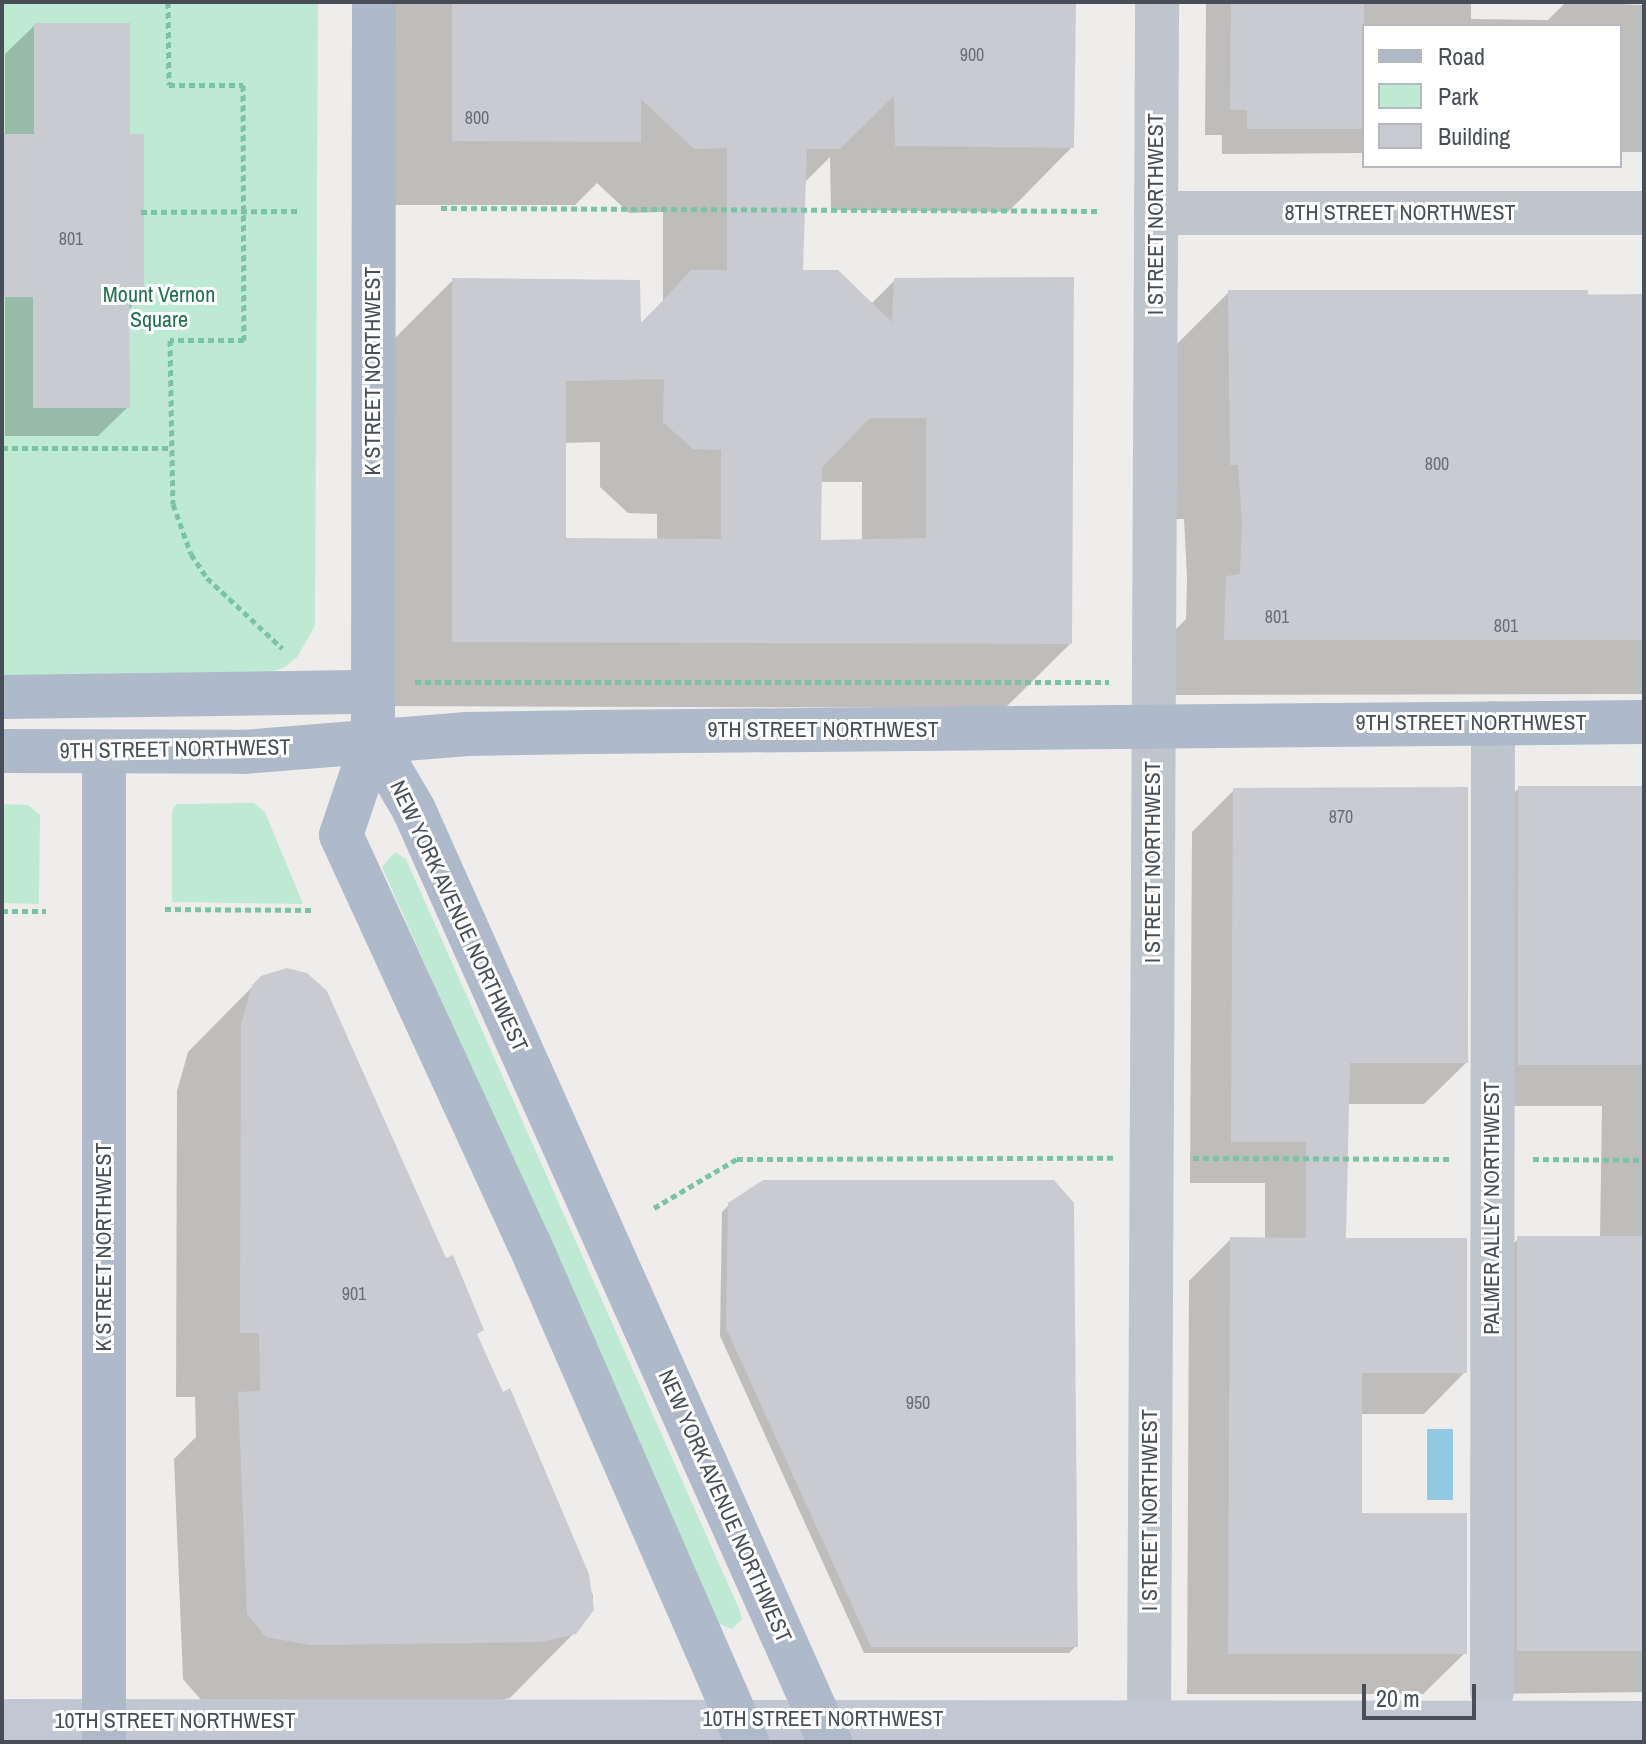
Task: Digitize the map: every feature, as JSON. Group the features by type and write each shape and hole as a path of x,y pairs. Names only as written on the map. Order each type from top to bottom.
{"main road":[{"name":"K STREET NORTHWEST","path":"373,740 374,2"},
{"path":"2,697 373,692"},
{"name":"9TH STREET NORTHWEST","path":"2,751 244,752 373,740 1154,724 1644,722"},
{"name":"NEW YORK AVENUE NORTHWEST","path":"373,740 341,835 529,1243 742,1730"},
{"name":"NEW YORK AVENUE NORTHWEST","path":"373,740 414,810 825,1730"},
{"name":"K STREET NORTHWEST","path":"104,752 104,1732"}],"street":[{"name":"I STREET NORTHWEST","path":"1157,2 1154,724 1163,1729"},
{"name":"8TH STREET NORTHWEST","path":"1156,213 1644,213"},
{"name":"PALMER ALLEY NORTHWEST","path":"1492,1692 1493,723"},
{"name":"10TH STREET NORTHWEST","path":"2,1721 104,1732 1163,1729 1644,1723"}],"path":[{"path":"168,2 169,85 243,85 244,340 170,340 169,448 173,504 191,554 224,597 282,648"},
{"path":"441,208 1097,211"},
{"path":"141,212 297,211"},
{"path":"2,448 169,448"},
{"path":"460,680 1096,682"},
{"path":"165,909 313,910"},
{"path":"2,911 46,911"},
{"path":"654,1208 737,1159 1121,1158"},
{"path":"1186,1158 1644,1160"}],"green space":[{"name":"Mount Vernon Square","path":"2,2 318,2 315,626 298,656 285,667 265,675 2,679"},
{"path":"254,803 265,812 303,904 172,902 172,810 177,804"},
{"path":"2,804 28,805 40,815 39,904 2,903"},
{"path":"395,852 406,859 740,1611 742,1619 732,1629 717,1623 382,867"}],"water":[{"path":"1427,1429 1453,1429 1453,1500 1427,1500"}],"building":[{"path":"452,2 1076,2 1074,148 895,146 894,96 840,149 807,149 803,270 838,270 892,322 894,278 1074,277 1072,644 452,642 452,278 640,280 641,324 691,270 727,270 727,148 694,149 641,99 641,142 452,141","holes":["664,379 663,422 693,449 721,450 721,539 566,538 566,381","870,418 926,418 926,538 821,540 822,467"]},
{"path":"1231,2 1364,2 1362,129 1247,129 1247,110 1230,110"},
{"path":"34,23 130,23 130,134 144,134 144,297 129,297 130,408 33,408 33,297 2,297 2,134 34,134"},
{"path":"1228,290 1588,290 1588,295 1644,294 1644,640 1224,640 1226,576 1240,574 1242,522 1238,465 1230,465"},
{"path":"1518,786 1644,786 1644,1065 1518,1065"},
{"path":"1468,787 1468,1063 1350,1063 1346,1238 1467,1238 1467,1373 1362,1373 1362,1513 1467,1513 1467,1654 1228,1654 1230,1237 1306,1238 1306,1142 1231,1142 1233,788"},
{"path":"287,968 307,973 327,991 446,1258 453,1255 484,1330 477,1334 503,1392 510,1388 589,1574 594,1610 576,1634 541,1642 310,1645 266,1637 247,1614 238,1392 260,1391 259,1333 240,1333 241,1025 252,985 261,976"},
{"path":"763,1180 1054,1180 1074,1203 1078,1647 871,1647 726,1328 728,1203"},
{"path":"1517,1236 1644,1236 1644,1651 1517,1651"}]}
